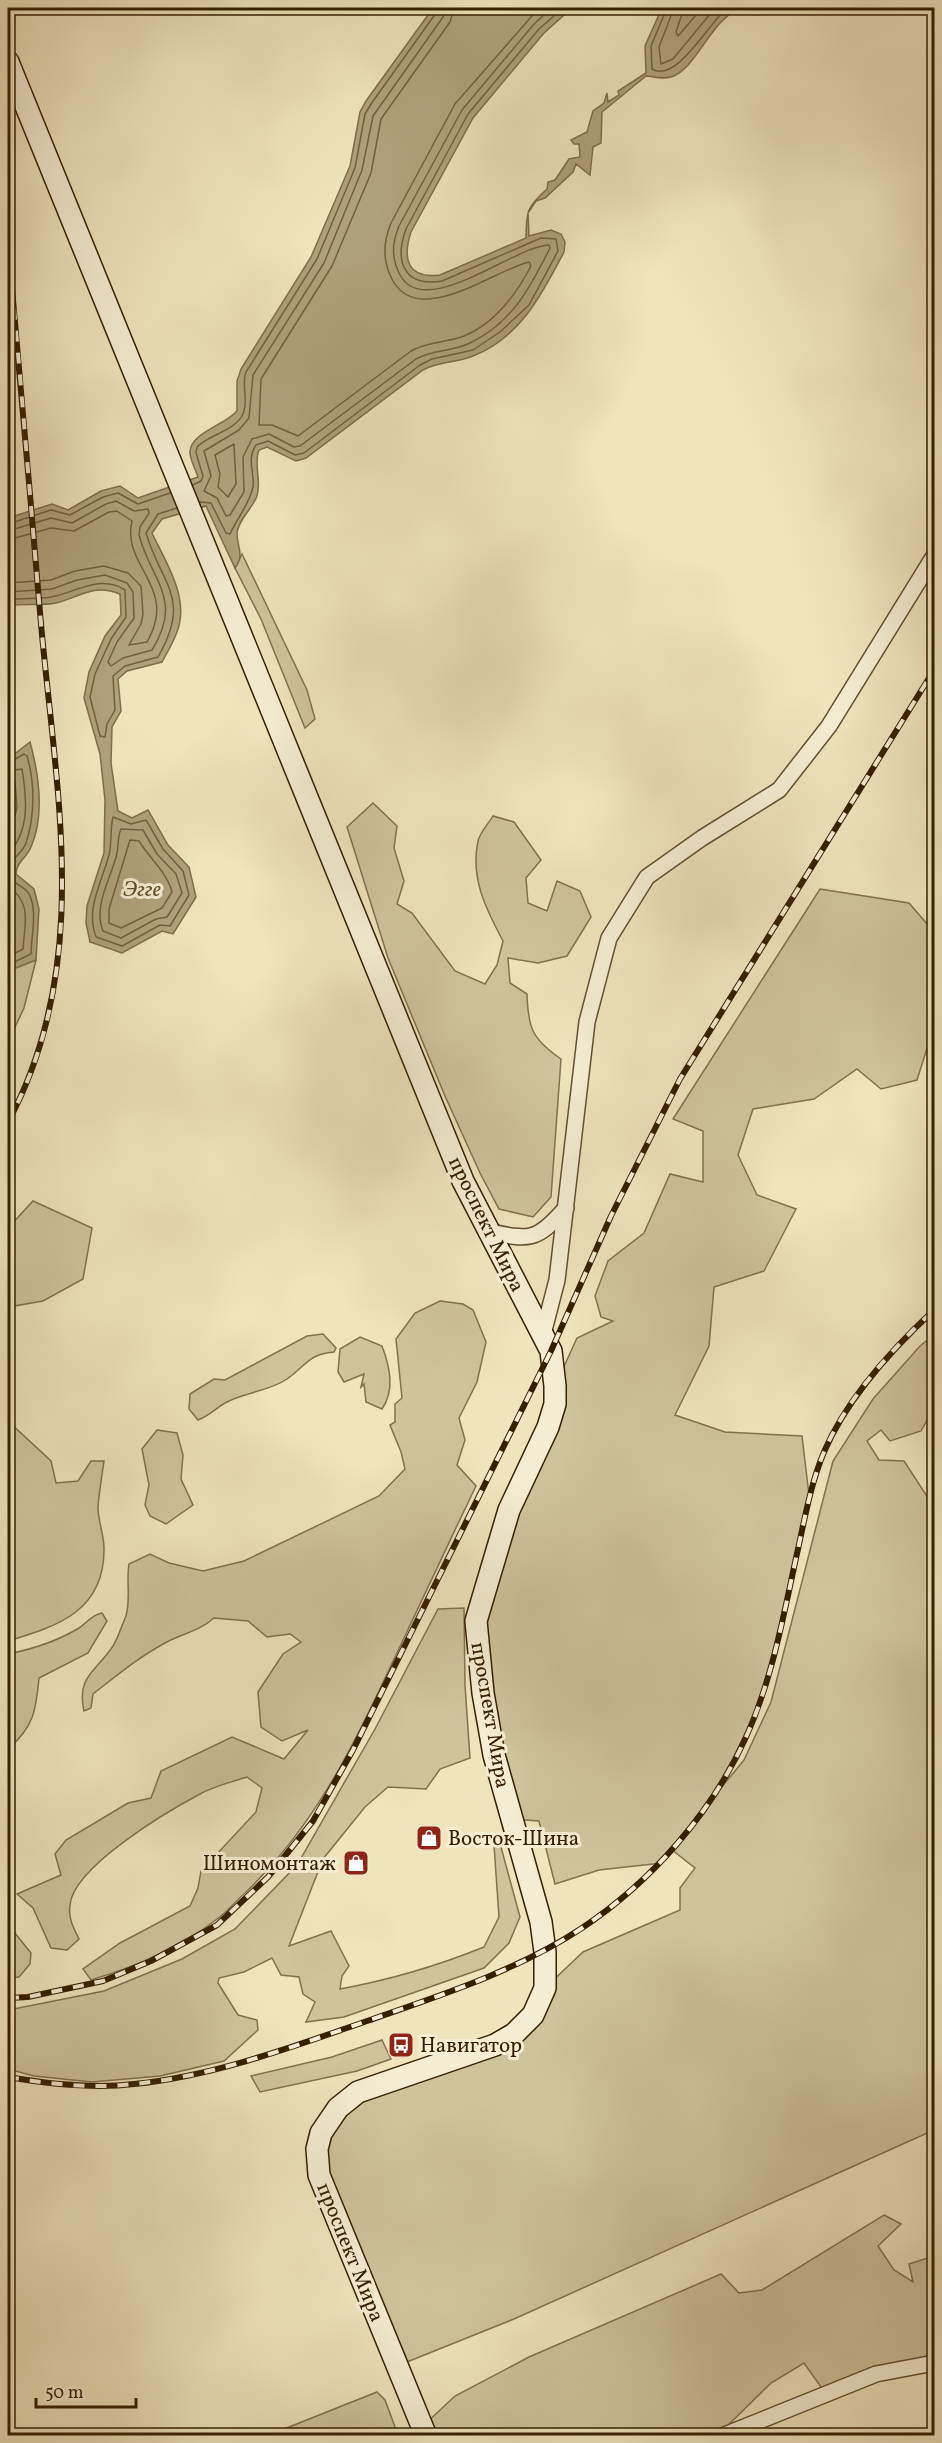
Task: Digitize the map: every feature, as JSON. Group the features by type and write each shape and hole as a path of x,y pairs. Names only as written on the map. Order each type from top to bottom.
{"main road":[{"name":"проспект Мира","path":"8,62 52,175 347,892 463,1181 550,1351 555,1404 548,1427 509,1510 476,1621 483,1694 494,1755 541,1922 544,1988 533,2015 514,2034 495,2045 358,2092 338,2109 321,2133 317,2149 319,2175 426,2436"}],"street":[{"path":"543,1334 557,1280 586,1022 609,939 647,877 702,838 780,790 829,726 934,556"},
{"path":"488,1231 518,1238 544,1232 566,1208"},
{"path":"722,2436 876,2374 934,2363"}],"shaded area":[{"path":"242,554 307,690 315,719 305,728 261,619 235,568"},
{"path":"373,803 397,826 394,848 404,881 397,904 412,913 455,971 485,984 497,965 503,941 481,893 476,868 478,841 493,816 514,822 541,860 526,878 528,903 547,911 557,881 580,891 591,917 567,956 538,963 508,958 510,983 527,994 529,1016 534,1032 551,1052 561,1059 551,1197 533,1217 499,1209 445,1096 388,958 347,827"},
{"path":"820,889 909,903 934,932 934,1026 917,1080 881,1089 857,1069 814,1099 753,1109 738,1155 757,1195 796,1209 764,1271 714,1287 709,1346 675,1415 725,1432 802,1436 809,1495 778,1640 760,1702 745,1740 712,1799 744,1760 771,1702 833,1461 873,1399 920,1346 934,1335 934,1408 921,1431 890,1441 881,1430 867,1441 879,1460 904,1461 934,1507 934,2130 514,2319 397,2366 319,2175 338,2108 495,2045 545,1988 583,1952 680,1910 680,1888 695,1868 672,1850 662,1863 599,1870 555,1884 539,1821 511,1819 477,1645 555,1386 577,1338 613,1321 601,1317 595,1296 608,1261 644,1233 670,1174 703,1182 703,1131 673,1119"},
{"path":"36,960 24,1008 8,1042 8,971"},
{"path":"33,1201 92,1228 83,1279 43,1301 8,1307 8,1228"},
{"path":"440,1301 463,1304 473,1310 486,1342 477,1382 459,1418 465,1440 457,1465 476,1486 365,1720 332,1782 293,1840 228,1910 203,1929 173,1947 124,1969 91,1980 83,1969 120,1943 190,1906 198,1888 201,1871 256,1812 262,1788 247,1777 205,1791 167,1813 104,1858 87,1874 75,1890 70,1905 70,1914 79,1939 67,1950 51,1948 33,1908 17,1894 61,1875 55,1854 66,1840 128,1803 151,1798 161,1771 232,1737 284,1759 308,1730 282,1741 261,1727 258,1692 283,1654 301,1642 290,1634 267,1637 248,1621 214,1618 165,1643 137,1661 93,1694 91,1708 84,1711 82,1699 85,1682 113,1646 126,1616 129,1564 150,1554 169,1563 203,1571 244,1561 379,1496 405,1469 390,1425 395,1422 395,1404 402,1398 396,1339 415,1313"},
{"path":"323,1334 336,1348 334,1352 318,1355 280,1383 232,1399 198,1420 189,1409 190,1394 214,1379 225,1380 307,1336"},
{"path":"360,1337 382,1346 385,1354 390,1386 382,1409 366,1402 364,1384 361,1387 364,1374 344,1382 338,1372 340,1349"},
{"path":"8,1421 51,1461 56,1483 78,1481 91,1461 104,1461 98,1507 104,1548 102,1569 96,1587 87,1601 61,1622 8,1641"},
{"path":"157,1430 177,1433 183,1455 181,1479 193,1505 166,1524 150,1516 145,1505 149,1485 142,1449"},
{"path":"464,1608 465,1685 470,1758 440,1769 426,1789 388,1787 365,1807 323,1859 289,1946 331,1931 349,1966 342,1976 340,1989 413,1972 484,1947 499,1917 494,1845 501,1847 520,1917 509,1943 484,1968 344,2017 306,2022 315,2002 303,1994 299,1977 281,1975 272,1958 244,1972 219,1978 218,1983 238,2015 257,2020 258,2030 224,2061 160,2076 92,2082 34,2076 8,2069 8,2010 104,1991 182,1959 235,1929 297,1865 375,1729 438,1609"},
{"path":"102,1613 107,1621 88,1653 39,1678 37,1700 32,1717 17,1741 8,1749 8,1654 53,1641"},
{"path":"8,1927 31,1953 30,1964 19,1977 8,1978"},
{"path":"382,2040 391,2059 357,2071 260,2092 251,2076 332,2057"},
{"path":"884,2215 901,2224 878,2246 894,2270 913,2282 909,2264 934,2256 934,2363 826,2394 804,2363 771,2383 718,2435 426,2436 422,2427 455,2396 529,2357 721,2274 739,2293 762,2290"},
{"path":"377,2392 385,2400 398,2435 269,2435"}],"water":[{"name":"Эгге","path":"433,8 572,8 544,33 473,118 411,232 407,251 410,265 414,271 421,274 440,275 526,238 528,213 529,236 551,230 561,234 565,242 564,252 528,313 504,338 490,348 467,358 423,370 306,458 296,461 267,447 259,450 257,496 238,528 240,559 235,568 206,506 162,519 152,533 175,581 181,606 180,619 175,636 162,662 127,671 118,679 121,711 112,727 111,763 118,811 132,818 148,810 168,845 189,867 196,897 173,934 162,931 122,953 90,942 86,923 87,906 104,853 105,800 100,754 84,698 89,672 105,636 121,615 120,594 94,590 56,603 8,606 8,518 52,504 68,510 101,491 120,486 138,498 198,477 190,454 191,447 201,435 237,411 237,381 241,369 311,257 350,166 360,112"},
{"path":"662,8 739,8 720,23 682,70 667,78 646,76 602,112 601,143 593,147 590,175 576,164 573,172 545,198 536,201 528,213 535,200 547,189 548,182 555,180 569,159 580,157 579,144 574,144 571,140 587,132 593,111 604,103 607,93 608,102 619,95 618,91 646,73 645,46"},
{"path":"30,742 38,781 38,822 31,847 18,866 16,874 34,889 39,909 36,960 8,971 8,759"}],"railway":[{"path":"8,243 60,814 62,877 60,940 51,1002 34,1062 8,1122"},
{"path":"8,1998 28,1997 103,1981 151,1961 217,1925 268,1877 313,1821 353,1750 551,1351 611,1216 680,1079 934,670"},
{"path":"8,2077 71,2085 118,2085 164,2080 252,2059 310,2041 478,1981 557,1943 607,1910 632,1889 677,1844 716,1792 732,1765 764,1692 783,1621 806,1512 824,1452 858,1394 886,1358 934,1310"}],"place":[{"name":"Восток-Шина","path":"429,1838"},
{"name":"Шиномонтаж","path":"356,1863"},
{"name":"Навигатор","path":"401,2045"}]}
